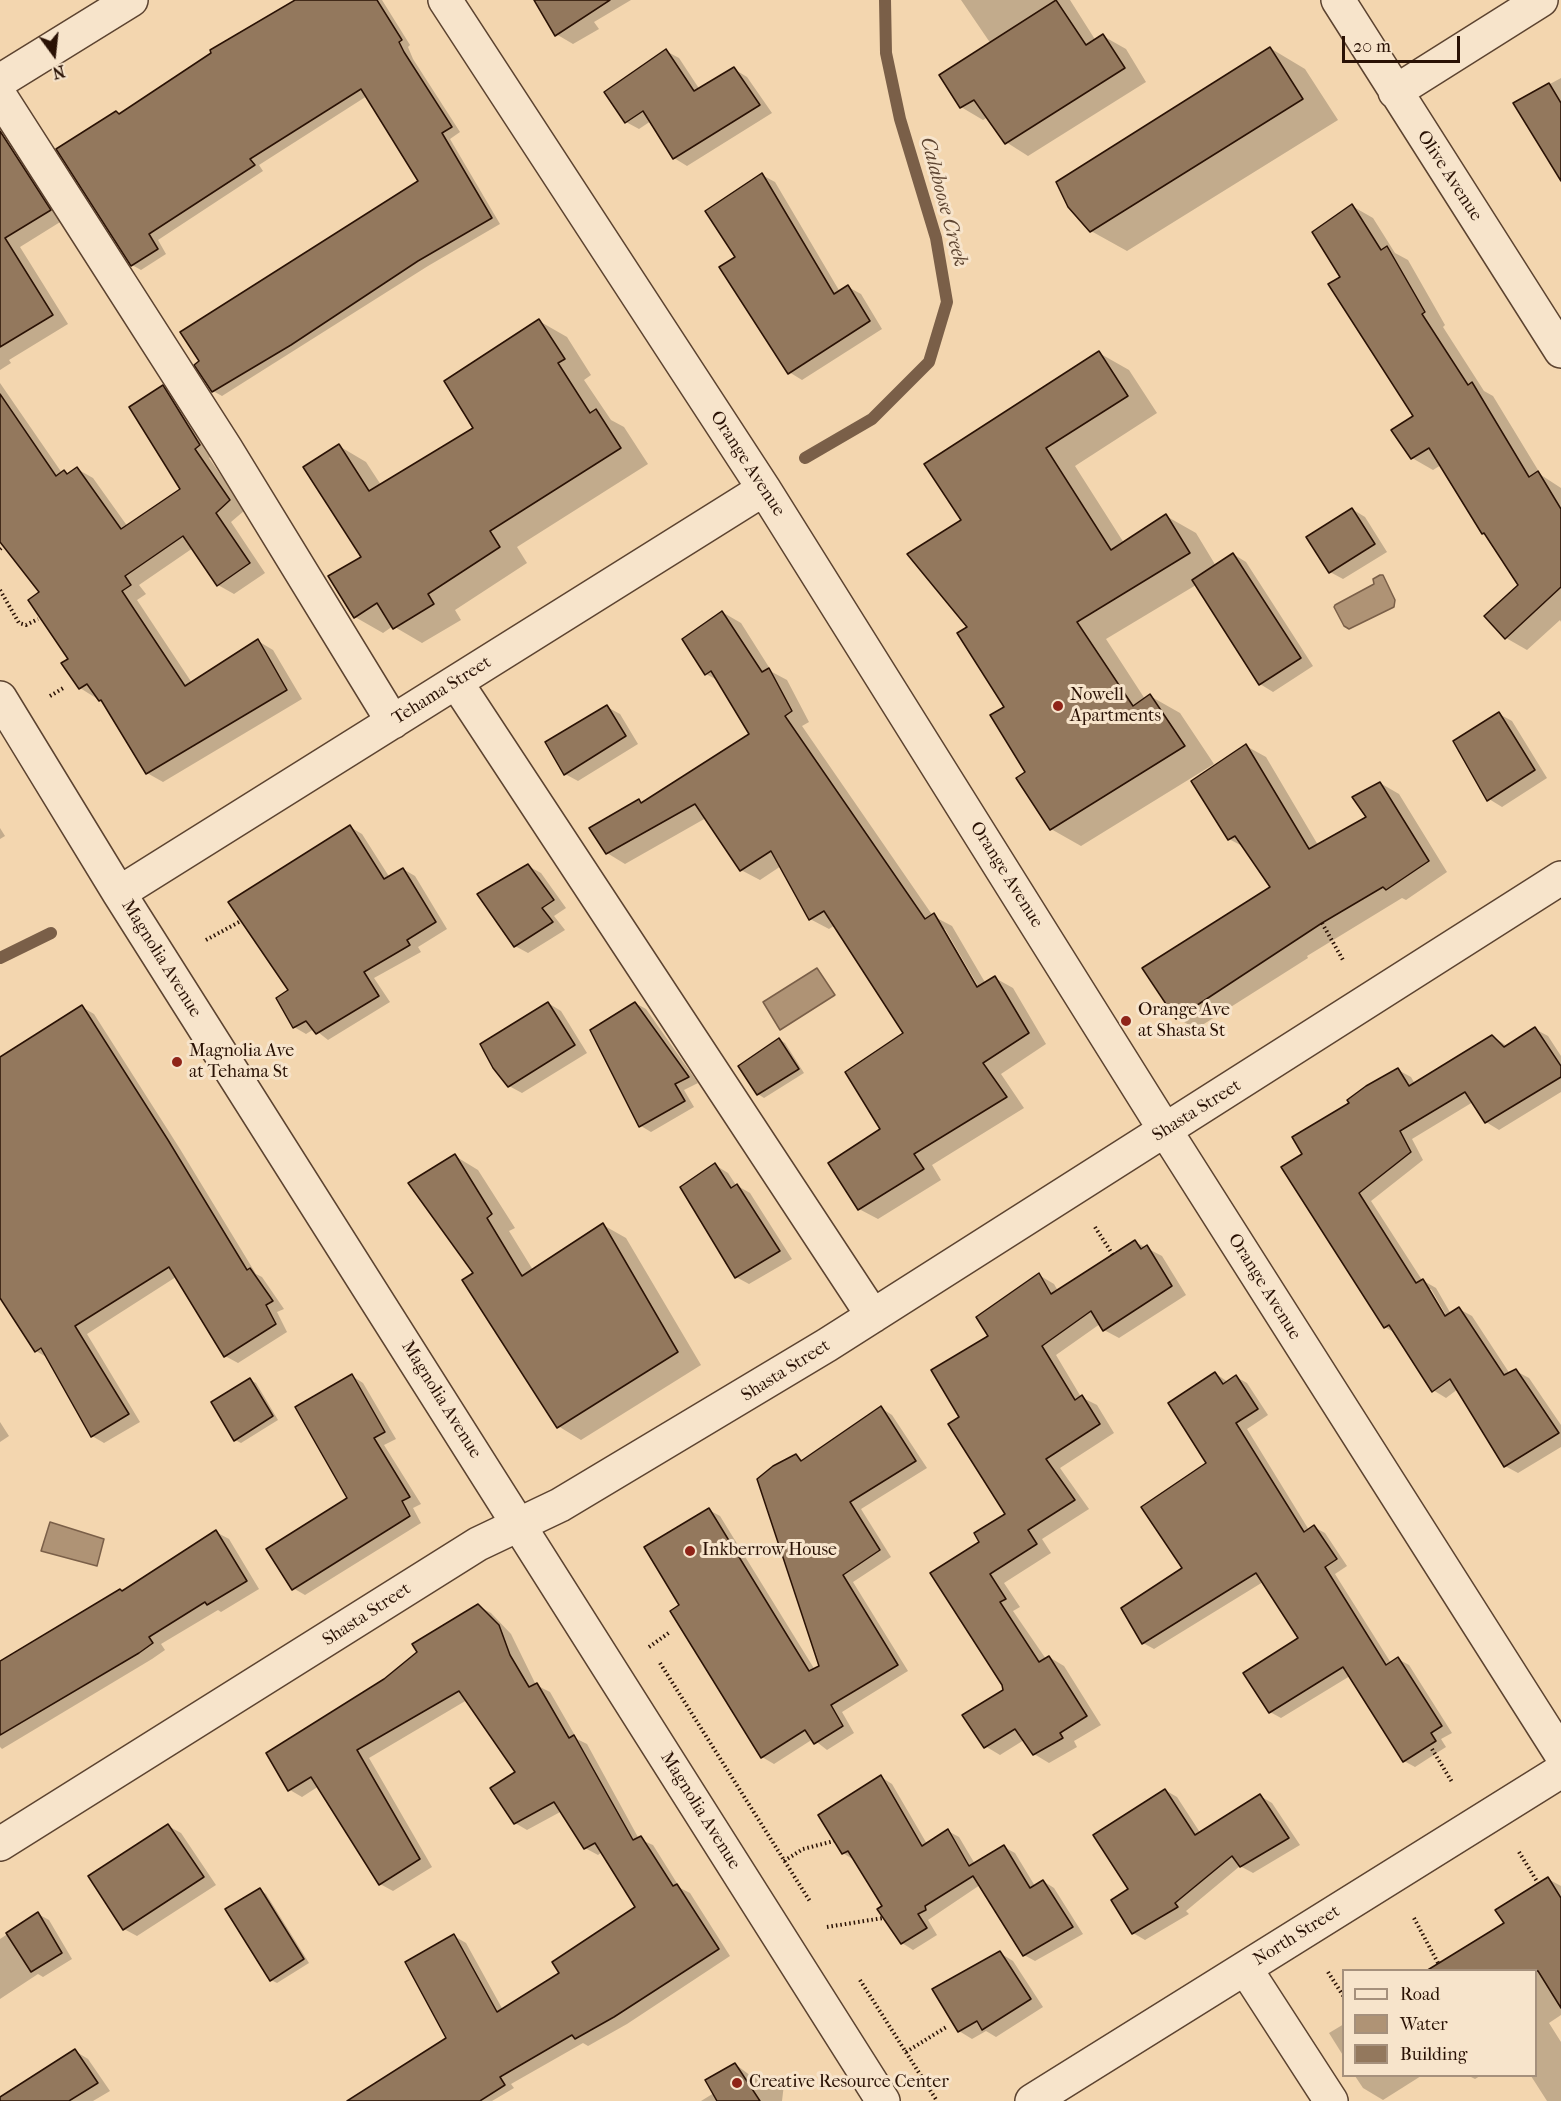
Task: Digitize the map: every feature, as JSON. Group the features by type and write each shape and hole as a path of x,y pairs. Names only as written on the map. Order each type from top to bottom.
{"street":[{"path":"0,81 131,0"},
{"name":"Orange Avenue","path":"445,0 764,489 1165,1130 1561,1754"},
{"name":"Olive Avenue","path":"1338,0 1561,351"},
{"path":"1395,92 1541,0"},
{"path":"0,96 222,443 393,722"},
{"name":"Tehama Street","path":"119,893 764,489"},
{"path":"456,682 873,1316"},
{"name":"Magnolia Avenue","path":"0,698 119,893 883,2101"},
{"name":"Shasta Street","path":"0,1844 478,1544 560,1505 697,1426 1561,878"},
{"name":"North Street","path":"1032,2101 1561,1771"},
{"path":"1245,1968 1331,2101"}],"path":[{"path":"0,590 19,622 26,625 38,619"},
{"path":"50,696 65,687"},
{"path":"206,940 241,921"},
{"path":"1322,924 1343,960"},
{"path":"1095,1227 1113,1255"},
{"path":"650,1647 670,1632"},
{"path":"660,1664 811,1903"},
{"path":"1432,1749 1452,1782"},
{"path":"784,1861 803,1849 834,1841"},
{"path":"1519,1852 1538,1883"},
{"path":"827,1927 883,1918"},
{"path":"1414,1918 1438,1963"},
{"path":"1328,1972 1342,1994"},
{"path":"860,1980 937,2101"},
{"path":"906,2052 948,2026"}],"water":[{"path":"1383,575 1395,600 1394,607 1349,629 1344,626 1335,605 1374,584 1373,579"},
{"path":"817,968 835,995 780,1030 763,1002"},
{"path":"50,1522 104,1539 97,1566 41,1551"}],"building":[{"path":"295,0 377,0 402,40 399,42 404,52 452,127 442,133 492,218 418,261 291,345 212,392 194,365 199,361 180,332 418,181 361,89 250,159 255,165 149,234 158,249 131,266 56,149 116,111 119,114 211,53 210,50"},
{"path":"534,0 610,0 555,36"},
{"path":"1056,0 1086,45 1103,34 1125,68 1005,144 974,100 960,108 939,75"},
{"path":"1270,47 1303,99 1090,232 1068,207 1056,182"},
{"path":"666,49 694,91 734,67 760,105 673,159 643,111 625,123 604,92"},
{"path":"1549,83 1561,103 1561,181 1513,103"},
{"path":"0,131 51,210 5,238 53,315 0,347"},
{"path":"762,173 834,294 848,285 870,321 788,374 719,267 735,257 705,211"},
{"path":"1352,204 1381,250 1387,246 1425,312 1422,314 1468,385 1472,382 1529,477 1538,471 1561,509 1561,587 1505,639 1484,616 1518,585 1484,533 1482,534 1429,448 1411,459 1391,430 1413,416 1328,284 1340,277 1312,232"},
{"path":"539,319 565,359 558,363 590,413 596,409 621,448 490,531 500,547 428,594 434,604 393,629 377,603 354,618 328,576 361,557 303,467 339,444 369,491 473,428 444,381"},
{"path":"1099,351 1128,396 1046,448 1111,550 1166,514 1190,553 1077,622 1133,706 1150,694 1185,746 1050,830 1016,778 1025,772 990,715 1004,707 957,633 967,627 907,554 961,520 924,464"},
{"path":"163,385 200,445 195,449 230,500 216,513 250,563 217,586 183,536 125,576 131,585 122,591 185,686 258,639 287,690 146,774 101,700 99,701 87,684 79,689 61,663 68,659 28,600 39,592 0,542 0,394 56,476 64,470 67,474 77,467 121,529 180,489 129,407"},
{"path":"1352,508 1375,544 1329,573 1306,537"},
{"path":"1233,553 1301,658 1259,685 1192,580"},
{"path":"722,611 762,672 769,668 792,711 785,716 925,919 934,913 977,987 995,976 1029,1033 983,1063 1007,1097 914,1154 924,1169 858,1210 828,1163 880,1129 845,1072 903,1033 824,911 809,920 771,851 740,871 695,804 606,854 589,828 639,799 641,803 749,734 711,671 705,675 682,639"},
{"path":"607,705 626,736 564,775 545,742"},
{"path":"1499,712 1535,770 1487,801 1453,741"},
{"path":"1246,744 1309,849 1366,817 1352,797 1380,782 1429,861 1386,890 1383,887 1322,923 1176,1019 1142,968 1270,887 1235,836 1228,840 1191,781"},
{"path":"350,825 384,879 403,868 436,922 407,940 410,945 364,972 379,996 316,1034 306,1021 293,1028 276,998 288,990 228,902"},
{"path":"528,864 554,900 542,908 553,922 514,947 477,894"},
{"path":"548,1002 575,1045 508,1087 493,1068 480,1044"},
{"path":"635,1002 689,1077 675,1084 685,1101 639,1127 590,1030"},
{"path":"82,1005 247,1270 250,1268 273,1301 266,1305 276,1324 224,1357 169,1267 75,1326 129,1414 91,1437 41,1348 35,1352 0,1298 0,1057"},
{"path":"1535,1027 1561,1066 1561,1077 1485,1123 1465,1092 1400,1131 1411,1152 1359,1193 1416,1283 1423,1279 1445,1316 1459,1307 1504,1375 1516,1369 1559,1433 1504,1467 1450,1379 1432,1392 1389,1325 1384,1328 1281,1167 1302,1154 1292,1137 1349,1103 1347,1100 1366,1086 1398,1068 1409,1086 1492,1035 1504,1047"},
{"path":"779,1038 799,1069 757,1095 738,1066"},
{"path":"455,1154 492,1214 487,1218 522,1276 603,1223 678,1352 557,1428 462,1280 473,1273 408,1183"},
{"path":"715,1163 731,1188 737,1184 780,1251 735,1278 680,1187"},
{"path":"1135,1240 1141,1249 1147,1245 1172,1286 1103,1331 1091,1311 1042,1346 1075,1400 1082,1395 1100,1424 1046,1459 1075,1500 1028,1530 1037,1544 990,1574 1006,1599 1000,1602 1039,1662 1049,1656 1087,1716 1060,1733 1063,1738 1033,1755 1015,1729 984,1748 962,1715 1003,1690 1002,1685 930,1573 979,1542 974,1533 1005,1514 948,1424 959,1417 931,1370 988,1336 976,1317 1039,1273 1051,1294"},
{"path":"1215,1372 1223,1384 1236,1375 1258,1409 1236,1423 1304,1532 1314,1525 1337,1559 1325,1567 1386,1665 1398,1657 1442,1726 1431,1733 1436,1741 1403,1762 1343,1667 1269,1713 1243,1673 1298,1638 1256,1573 1142,1644 1121,1608 1182,1568 1141,1507 1206,1463 1168,1403"},
{"path":"352,1374 385,1432 374,1438 410,1497 402,1501 410,1516 292,1590 266,1549 347,1498 295,1407"},
{"path":"250,1378 273,1416 234,1441 211,1402"},
{"path":"881,1406 916,1461 850,1502 880,1550 843,1575 898,1665 831,1705 843,1726 814,1744 805,1730 761,1758 670,1611 679,1605 644,1547 709,1508 809,1671 819,1666 757,1479 773,1466 796,1454 801,1461"},
{"path":"216,1530 247,1581 207,1605 205,1602 149,1637 153,1643 139,1653 0,1735 0,1661 120,1589 122,1591"},
{"path":"478,1604 499,1625 510,1655 529,1687 537,1683 569,1738 574,1735 633,1840 641,1836 673,1886 677,1884 719,1949 614,2017 575,2039 572,2035 500,2077 505,2085 480,2101 347,2101 446,2038 405,1962 454,1934 497,2012 559,1973 552,1962 635,1907 595,1843 584,1849 554,1802 514,1824 490,1788 515,1772 459,1691 357,1750 420,1859 379,1885 311,1777 288,1791 266,1753 384,1679 417,1652 412,1644"},
{"path":"881,1775 922,1846 948,1829 969,1866 1004,1845 1030,1888 1043,1880 1073,1927 1023,1956 973,1876 925,1906 926,1910 918,1914 927,1928 901,1944 877,1909 882,1906 848,1851 842,1854 818,1815"},
{"path":"1165,1789 1195,1835 1260,1794 1289,1838 1240,1867 1232,1856 1175,1903 1178,1907 1132,1934 1111,1900 1128,1889 1093,1835"},
{"path":"168,1824 204,1877 123,1930 88,1876"},
{"path":"1548,1877 1561,1898 1561,2008 1537,1969 1429,1969 1504,1923 1495,1910"},
{"path":"260,1888 304,1959 270,1981 225,1909"},
{"path":"38,1912 62,1953 31,1972 6,1933"},
{"path":"1000,1951 1031,1999 982,2030 977,2021 958,2032 932,1989"},
{"path":"75,2049 98,2083 69,2101 0,2101 0,2097"},
{"name":"Creative Resource Center","path":"735,2063 760,2101 717,2101 705,2080"}],"waterway":[{"name":"Calaboose Creek","path":"805,458 872,419 929,362 947,302 936,238 900,119 886,53 885,0"},
{"name":"Calaboose Creek","path":"0,958 51,933"}],"place":[{"name":"Nowell Apartments","path":"1058,706"},
{"name":"Orange Ave at Shasta St","path":"1126,1021"},
{"name":"Magnolia Ave at Tehama St","path":"177,1062"},
{"name":"Inkberrow House","path":"690,1551"},
{"name":"Creative Resource Center","path":"737,2083"}]}
